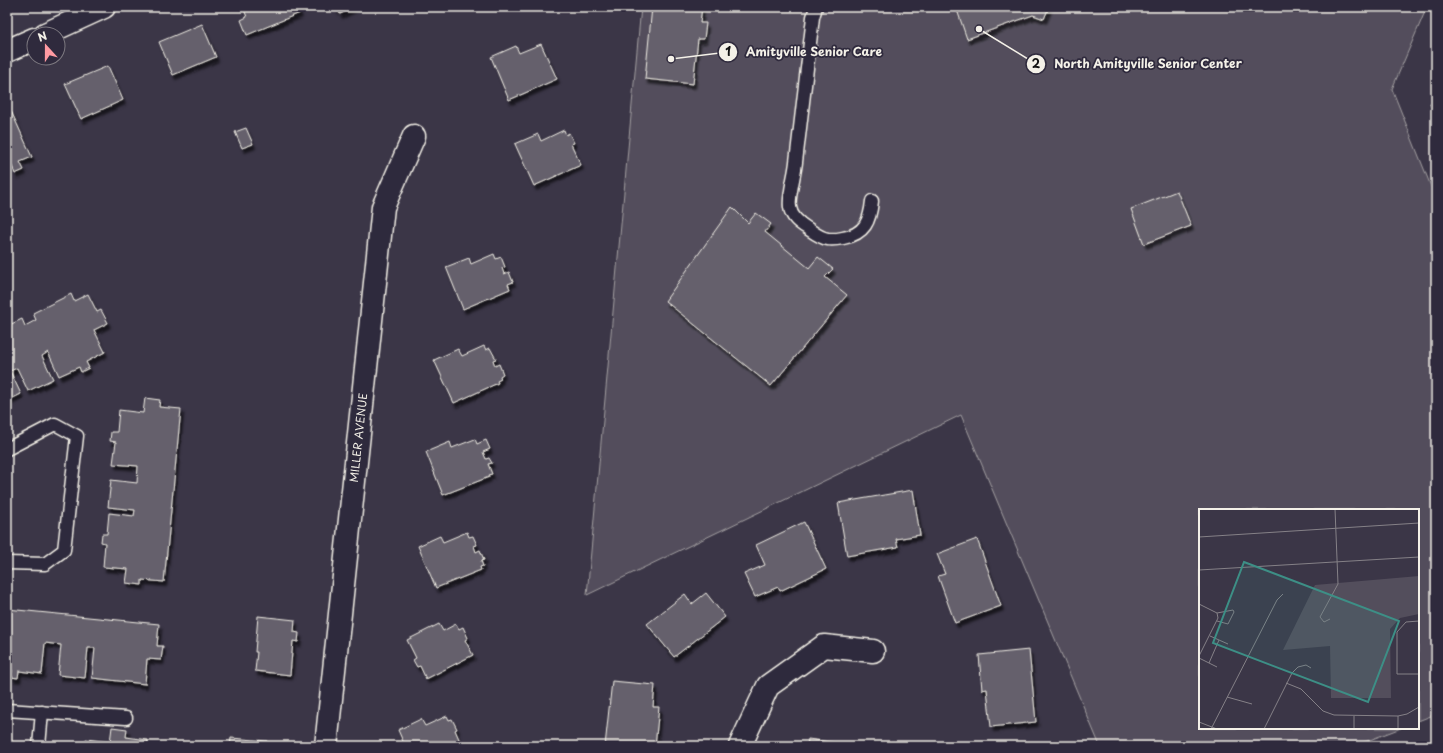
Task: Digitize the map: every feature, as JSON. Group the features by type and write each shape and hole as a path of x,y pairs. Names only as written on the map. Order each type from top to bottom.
{"street":[{"path":"62,26 104,7"},
{"path":"7,51 26,43"},
{"name":"MILLER AVENUE","path":"326,746 383,207 414,136"},
{"path":"740,746 768,686 824,646 873,651"}],"lane":[{"path":"816,7 813,16 795,174 789,202 790,210 799,223 820,236 836,240 854,235 862,230 868,222 871,213 872,201"},
{"path":"7,449 55,424 77,436 64,550 45,564 7,563"},
{"path":"7,710 126,718"},
{"path":"39,746 42,712"}],"shaded area":[{"path":"641,7 1427,7 1392,89 1436,199 1436,714 1419,721 1419,509 1199,509 1199,729 1398,729 1354,746 1100,746 961,415 587,595"}],"building":[{"path":"243,7 297,7 300,13 247,35 241,20 247,17"},
{"path":"335,7 355,7 340,14 338,9 336,10"},
{"path":"652,7 702,7 700,23 706,23 704,39 698,39 693,84 645,79"},
{"path":"956,7 1049,7 1044,19 1033,15 967,39"},
{"path":"202,24 216,57 173,75 159,42"},
{"path":"541,44 557,79 509,100 491,57 516,46 519,53"},
{"path":"108,66 123,100 81,119 65,84"},
{"path":"1436,101 1436,118 1430,104"},
{"path":"11,111 32,157 20,162 24,170 15,174 12,166 7,168 7,113"},
{"path":"246,128 253,144 242,148 235,132"},
{"path":"564,130 566,135 569,133 574,143 571,144 581,165 534,186 515,144 538,134 541,141"},
{"path":"1177,191 1191,226 1144,244 1131,209"},
{"path":"732,207 748,223 756,213 771,224 765,232 809,268 818,257 833,269 825,277 847,295 771,386 665,301"},
{"path":"494,254 496,259 501,257 505,267 502,268 504,274 509,272 513,282 508,284 510,289 463,309 446,267 469,258 471,264"},
{"path":"71,294 74,301 88,294 97,312 101,310 108,323 94,330 105,352 86,362 89,368 81,372 79,367 59,376 48,352 42,356 53,379 28,391 17,368 10,371 21,394 7,401 7,326 22,319 25,326 36,320 33,313"},
{"path":"484,346 486,350 490,348 496,359 493,360 495,366 499,364 503,374 500,376 501,379 497,381 498,383 454,403 434,360 458,349 462,356"},
{"path":"145,398 160,400 159,407 181,409 164,582 142,580 142,585 126,583 128,569 103,567 105,543 101,542 102,534 107,534 109,513 134,516 135,510 108,507 111,480 137,483 138,466 113,464 116,442 110,441 111,432 117,432 119,410 143,413"},
{"path":"475,439 477,444 486,440 490,449 483,452 486,459 489,458 492,463 488,464 492,474 488,475 489,477 443,495 426,452 450,442 452,448"},
{"path":"913,490 920,535 896,539 898,547 847,556 838,503"},
{"path":"804,522 826,569 780,591 778,587 755,597 744,574 765,565 756,545"},
{"path":"467,532 469,537 473,536 477,545 474,546 476,552 480,550 484,560 481,561 483,566 480,567 481,570 436,588 418,546 440,536 443,542"},
{"path":"977,539 1001,606 955,623 938,576 945,574 937,554"},
{"path":"706,593 725,617 674,657 647,624 685,594 692,604"},
{"path":"7,609 159,624 157,646 163,646 161,660 147,659 145,684 92,678 95,648 88,648 85,678 58,675 61,645 45,643 42,674 19,671 18,678 11,677 12,670 7,670"},
{"path":"258,616 295,620 294,632 299,633 298,642 293,641 290,675 255,671"},
{"path":"439,624 443,631 456,624 459,629 463,627 468,638 465,640 473,655 426,679 420,666 417,667 413,660 416,658 407,640"},
{"path":"1029,650 1036,722 991,727 987,689 982,690 979,655"},
{"path":"612,681 655,685 653,707 659,707 655,746 605,746"},
{"path":"447,716 449,720 452,719 457,729 455,730 462,746 405,746 398,730 421,719 425,726"},
{"path":"112,727 127,729 126,737 148,740 147,746 85,746 86,739 110,742"},
{"path":"231,738 267,741 267,746 230,746"},
{"path":"808,739 859,746 807,746"}],"place":[{"name":"North Amityville Senior Center","path":"979,29"},
{"name":"Amityville Senior Care","path":"671,59"}]}
